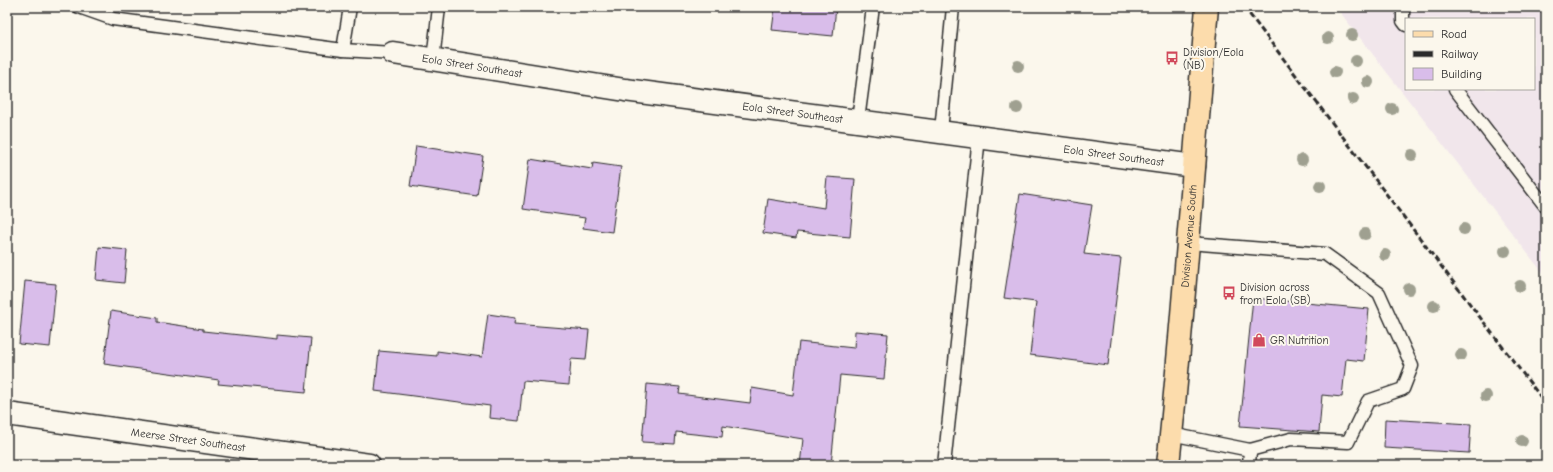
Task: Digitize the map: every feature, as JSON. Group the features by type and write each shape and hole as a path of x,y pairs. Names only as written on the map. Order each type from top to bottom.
{"main road":[{"name":"Division Avenue South","path":"1168,465 1189,243 1207,7"}],"street":[{"name":"Eola Street Southeast","path":"393,54 624,90 979,136 1194,166"},
{"name":"Meerse Street Southeast","path":"7,414 369,465"}],"lane":[{"path":"79,7 113,19 343,50 393,54"},
{"path":"343,50 350,7"},
{"path":"433,60 439,7"},
{"path":"858,120 873,7"},
{"path":"942,132 953,7"},
{"path":"1403,7 1403,21 1405,24"},
{"path":"1456,90 1546,207"},
{"path":"944,465 979,136"},
{"path":"1171,434 1250,450 1291,439 1348,442 1368,401 1403,389 1412,366 1379,293 1325,254 1189,243"},
{"path":"1249,465 1250,450"}],"shaded area":[{"path":"1336,7 1546,7 1546,277"}],"building":[{"path":"775,7 836,7 833,36 772,30"},
{"path":"416,146 483,156 477,196 410,186"},
{"path":"530,159 592,169 593,163 621,167 612,232 583,228 585,218 523,209"},
{"path":"827,177 855,179 850,237 797,232 796,238 763,233 768,199 824,208"},
{"path":"1020,194 1092,205 1084,254 1121,258 1108,365 1030,355 1036,302 1004,298"},
{"path":"99,247 127,250 124,283 96,280"},
{"path":"25,281 56,284 50,347 19,344"},
{"path":"1253,298 1369,309 1364,361 1346,359 1342,397 1322,395 1319,432 1240,426"},
{"path":"111,311 157,318 157,322 203,329 203,331 277,339 277,335 311,338 306,392 218,384 219,380 104,364"},
{"path":"488,314 515,318 514,324 589,330 586,360 571,359 569,385 523,381 519,421 489,418 490,406 375,391 379,351 437,356 437,351 482,357"},
{"path":"855,331 888,334 884,379 840,375 831,465 800,465 803,439 723,426 722,437 676,432 675,444 642,442 647,384 680,387 679,394 750,403 752,388 793,395 799,342 854,348"},
{"path":"1385,419 1471,424 1469,453 1384,448"}],"railway":[{"path":"1244,7 1546,404"}],"place":[{"name":"Division/Eola (NB)","path":"1172,58"},
{"name":"Division across from Eola (SB)","path":"1229,293"},
{"name":"GR Nutrition","path":"1259,340"}]}
